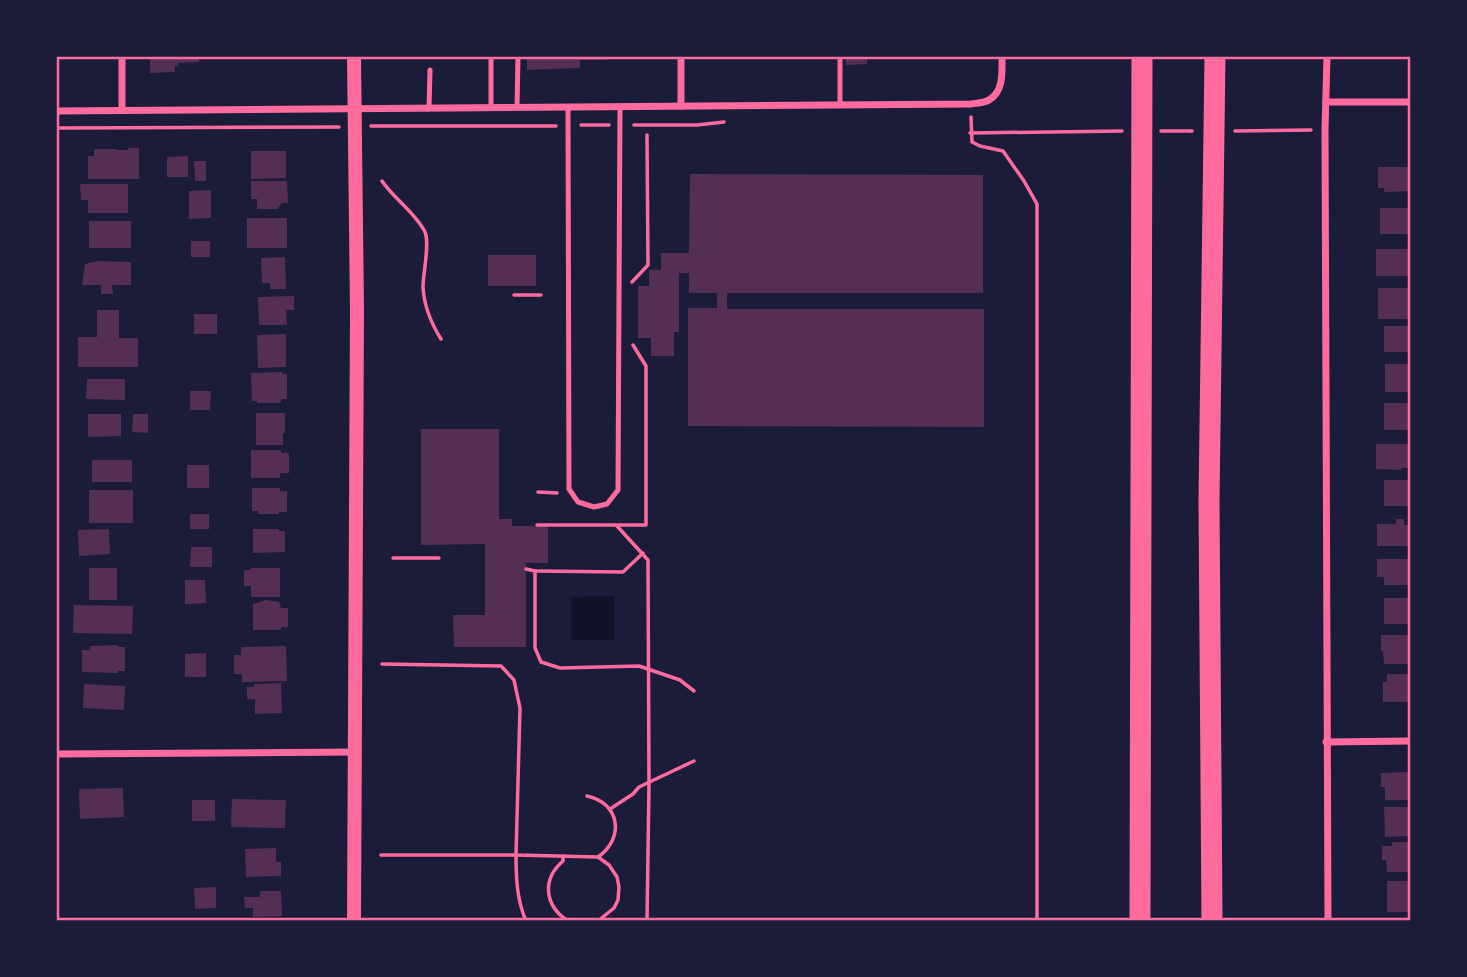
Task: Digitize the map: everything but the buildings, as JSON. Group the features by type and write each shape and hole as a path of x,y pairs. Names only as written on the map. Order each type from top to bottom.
{"highway":[{"path":"1140,921 1142,56"},
{"path":"1212,921 1209,500 1215,56"}],"main road":[{"path":"354,56 357,324 354,921"}],"street":[{"path":"122,56 122,110"},
{"path":"681,56 681,106"},
{"path":"56,111 971,104 988,102 997,93 1002,78 1002,56"},
{"path":"1327,56 1328,921"},
{"path":"1326,102 1411,102"},
{"path":"1326,742 1411,741"},
{"path":"56,754 355,752"}],"lane":[{"path":"491,56 491,108"},
{"path":"517,108 518,56"},
{"path":"840,56 840,105"},
{"path":"429,109 430,70"},
{"path":"568,108 569,489 578,502 594,507 607,504 618,490 620,106"}],"path":[{"path":"390,126 697,125 733,121"},
{"path":"56,128 317,127"},
{"path":"1037,921 1037,204 1003,150 972,142 970,133 1132,131"},
{"path":"1160,131 1201,131"},
{"path":"1228,131 1308,131"},
{"path":"632,282 648,265 647,135"},
{"path":"382,180 426,234 423,288 428,318 441,339"},
{"path":"514,295 541,295"},
{"path":"537,525 646,525 646,366 631,342"},
{"path":"617,526 648,560 649,783 645,921"},
{"path":"526,569 623,572 643,553"},
{"path":"393,558 439,558"},
{"path":"535,571 535,648 541,662 560,667 639,666 680,680 694,691"},
{"path":"382,664 501,666 514,680 520,708 517,887 519,906 526,921"},
{"path":"610,809 639,787 694,761"},
{"path":"382,855 598,856 606,851 612,840 616,829 615,817 610,809 595,798 587,796"},
{"path":"562,856 563,862 553,872 548,890 553,908 568,921"},
{"path":"598,856 609,865 617,877 619,887 614,908 598,921"}],"shaded area":[{"path":"614,596 614,640 571,640 571,597"}]}
